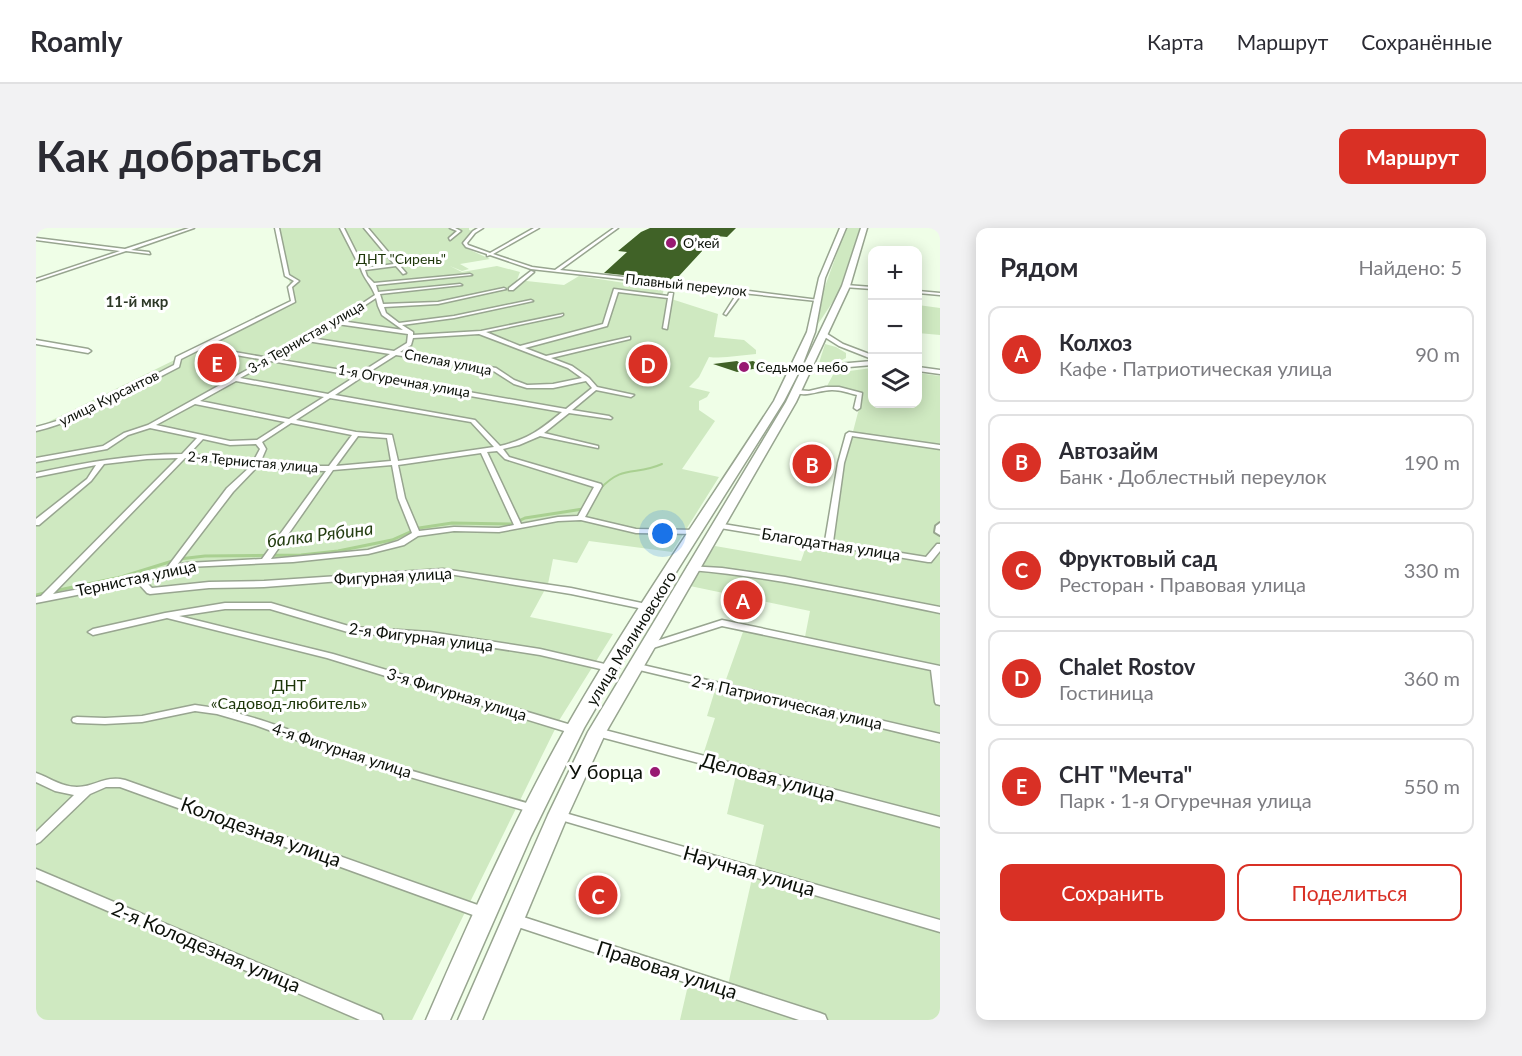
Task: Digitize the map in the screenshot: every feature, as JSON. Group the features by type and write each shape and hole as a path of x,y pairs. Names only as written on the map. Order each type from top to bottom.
{"highway":[{"name":"улица Малиновского","path":"470,1020 558,815 597,732 796,392 822,278 843,228"},
{"name":"улица Малиновского","path":"438,1020 534,809 574,730 609,668 803,367 846,286 864,228"}],"main road":[{"path":"822,333 841,345 868,355"},
{"path":"839,366 850,357 841,345"},
{"path":"863,363 857,358 868,356"},
{"path":"803,367 868,363"},
{"path":"922,368 940,370"}],"street":[{"path":"93,261 186,228"},
{"path":"36,278 70,267 65,266 119,249 134,248 192,228"},
{"name":"улица Курсантов","path":"36,429 51,426 100,405 177,366 178,358 293,302 290,287 297,280 287,276 277,228"},
{"path":"342,228 365,276 373,284 378,294 384,314 400,324 411,335"},
{"path":"366,228 404,273"},
{"path":"452,228 459,231 481,228"},
{"path":"488,255 537,228"},
{"path":"556,271 616,228"},
{"name":"Плавный переулок","path":"473,230 465,243 477,252 531,268 817,300"},
{"path":"450,239 459,231"},
{"path":"82,242 124,244 160,236"},
{"path":"36,237 94,243"},
{"path":"36,278 124,254 149,253 94,243 61,240"},
{"path":"61,240 103,250 102,253 82,261"},
{"path":"75,243 119,249"},
{"path":"363,269 397,266"},
{"path":"511,289 515,288 524,275 532,272"},
{"path":"373,284 470,275"},
{"path":"656,282 671,292 665,328"},
{"path":"378,294 460,285"},
{"path":"846,286 868,288"},
{"path":"380,306 438,303 504,289"},
{"path":"521,347 605,325 616,290 669,297"},
{"path":"726,314 741,291"},
{"path":"922,292 940,294"},
{"name":"3-я Тернистая улица","path":"36,460 105,448 126,434 150,426 306,339 378,294"},
{"path":"400,324 454,317 531,301"},
{"path":"336,322 411,335 480,332 561,315"},
{"path":"480,332 570,367 595,388 631,395"},
{"path":"150,426 230,443 258,442 409,344 411,335"},
{"path":"548,357 628,338"},
{"name":"Спелая улица","path":"306,339 494,369 519,384 533,387 547,387 587,379"},
{"path":"36,342 87,351"},
{"name":"1-я Огуречная улица","path":"199,347 609,418"},
{"path":"234,379 473,421 507,458 598,486 581,518"},
{"name":"2-я Тернистая улица","path":"36,475 150,457 185,456 255,465 331,468 396,464 483,452 539,434 595,388"},
{"path":"796,392 812,394 822,390 838,389 860,394 857,408"},
{"path":"194,402 356,434 390,436 396,464 398,490 406,516 416,534"},
{"path":"265,561 356,434"},
{"path":"539,434 596,447"},
{"path":"829,543 841,463 849,434 940,447"},
{"path":"45,597 201,438"},
{"path":"168,572 230,490 255,465 262,449 258,442"},
{"path":"36,523 89,480 102,463 105,448"},
{"path":"483,452 519,527"},
{"name":"Тернистая улица","path":"36,600 140,580 187,565 368,552 401,543 416,534 454,529 499,530 558,519 581,518 636,531 697,532"},
{"name":"Благодатная улица","path":"717,525 928,560 940,546"},
{"path":"940,526 940,532"},
{"path":"691,568 725,570 786,580 940,610"},
{"name":"Фигурная улица","path":"140,580 150,591 209,585 264,584 443,571 560,589 648,607"},
{"name":"2-я Фигурная улица","path":"93,632 225,606 271,606 351,630 430,635 540,652 609,668"},
{"name":"3-я Фигурная улица","path":"165,616 330,656 574,730"},
{"path":"645,648 722,623 938,668 940,702"},
{"name":"2-я Патриотическая улица","path":"634,666 940,738"},
{"name":"4-я Фигурная улица","path":"77,720 141,719 195,708 217,711 258,722 355,757 534,809"},
{"name":"Деловая улица","path":"597,732 940,822"},
{"name":"Колодезная улица","path":"36,777 46,783 72,791 86,791 104,782 121,783 486,913"},
{"path":"36,839 86,791"},
{"name":"Научная улица","path":"558,815 940,926"},
{"name":"2-я Колодезная улица","path":"36,873 376,1020"},
{"name":"Правовая улица","path":"514,920 820,1020"}],"green space":[{"name":"ДНТ «Садовод-любитель»","path":"274,228 469,228 473,231 463,244 468,249 490,259 460,264 469,269 462,271 450,266 462,272 497,266 520,272 517,280 564,285 579,276 664,289 662,296 718,314 714,337 744,340 756,350 756,354 709,357 699,377 689,387 710,392 707,397 699,401 699,410 715,421 682,469 719,477 672,552 589,541 577,563 553,559 548,584 530,617 613,634 560,719 412,1020 36,1020 36,426 295,301"},
{"path":"846,228 860,228 838,294 818,324 823,292"},
{"path":"922,306 940,308 940,335 922,333"},
{"path":"825,344 846,353 846,358 836,363 819,363"},
{"path":"868,369 868,408 922,408 922,374 940,376 940,1020 680,1020 689,981 726,994 764,825 727,814 738,767 702,758 715,718 707,716 716,687 723,688 744,629 804,642 810,611 690,586 700,571 725,572 700,568 715,546 801,561 808,541 832,545 841,478 863,393 827,386 834,373"}],"building":[{"path":"650,228 736,228 727,237 716,236 679,276 674,276 670,280 604,273 627,252 618,251 641,232"},
{"name":"Седьмое небо","path":"737,361 740,363 753,361 772,371 753,369 737,372 713,364"}],"waterway":[{"name":"балка Рябина","path":"600,489 608,481 623,473 662,464"},
{"name":"балка Рябина","path":"54,591 121,577 179,559 205,556 301,555 338,551 392,540 419,528 452,523 512,524 525,518 583,509"},
{"name":"балка Рябина","path":"36,595 48,592"}],"place":[{"name":"О’кей","path":"671,243"},
{"name":"СНТ \"Мечта\"","path":"217,363"},
{"name":"Chalet Rostov","path":"648,364"},
{"name":"Седьмое небо","path":"744,367"},
{"name":"Автозайм","path":"812,464"},
{"name":"Колхоз","path":"743,600"},
{"name":"У борца","path":"655,772"},
{"name":"Фруктовый сад","path":"598,895"}],"district":[{"name":"11-й мкр","path":"137,302"}],"park label":[{"name":"ДНТ \"Сирень\"","path":"401,259"}]}
